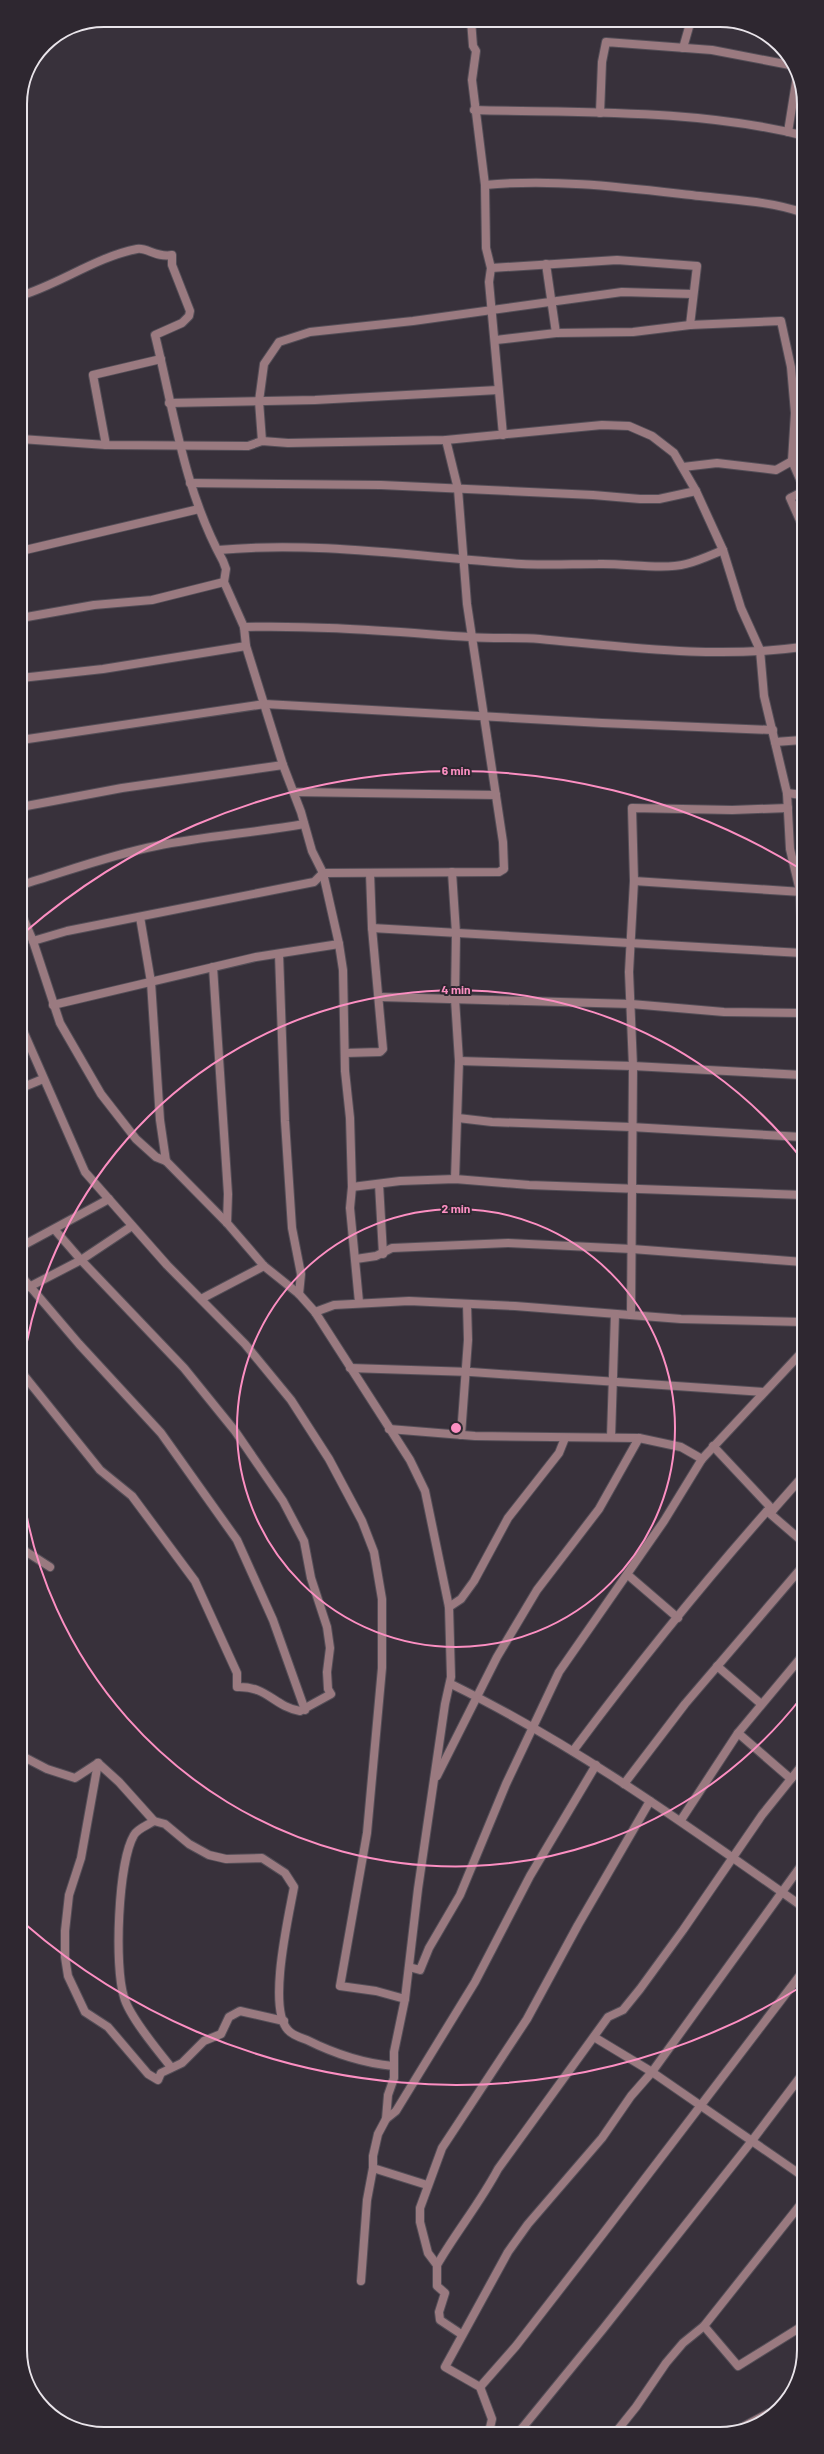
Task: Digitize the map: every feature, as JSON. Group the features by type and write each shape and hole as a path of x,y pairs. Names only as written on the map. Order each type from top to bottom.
{"street":[{"path":"472,27 473,46 476,51 472,80 474,110 484,185 486,248 491,268 489,282 496,340 498,390 503,435"},
{"path":"683,48 689,27"},
{"path":"600,113 602,62 606,42 712,50 786,64"},
{"path":"788,132 795,89"},
{"path":"474,110 600,113 701,119 756,125 797,134"},
{"path":"484,185 550,183 633,188 758,202 797,211"},
{"path":"27,293 118,254 139,249 162,257 172,255 172,265 190,311 189,316 182,323 155,335 179,445 199,509 226,570 224,582 244,627 246,646 265,704 282,765 294,792 312,851 323,873 339,944 343,970 345,1053 352,1187 350,1208 359,1302"},
{"path":"491,268 617,260 697,266 690,325"},
{"path":"546,264 556,333"},
{"path":"262,441 259,401 264,364 279,342 317,331 413,321 622,292 693,294"},
{"path":"496,340 556,333 633,332 690,325 781,321 791,368 795,414 792,462 797,473"},
{"path":"106,445 93,375 161,359"},
{"path":"169,403 259,401 498,390"},
{"path":"27,439 106,445 248,446 262,441 288,444 446,440 602,424 629,426 652,436 674,453 696,491 723,550 741,608 760,650 764,696 787,793 790,849 797,876"},
{"path":"34,942 67,931 314,882 323,873 499,872 504,869 503,842 467,604 465,559 458,489 446,440"},
{"path":"683,467 717,462 776,470 792,462"},
{"path":"190,483 382,485 593,494 640,499 659,499 696,491"},
{"path":"797,494 790,498 797,513"},
{"path":"27,550 199,509"},
{"path":"218,550 272,547 317,548 465,559 509,564 630,564 666,566 686,564 723,550"},
{"path":"27,617 94,605 152,600 224,582"},
{"path":"244,627 303,626 473,638 535,639 660,651 722,653 760,650 775,651 797,648"},
{"path":"27,677 103,669 246,646"},
{"path":"27,739 183,718 265,704 602,723 773,730"},
{"path":"775,742 797,740"},
{"path":"27,807 122,788 282,765"},
{"path":"294,792 496,795"},
{"path":"787,793 797,794"},
{"path":"631,1315 631,1127 633,1066 629,972 634,881 632,808 732,810 788,808"},
{"path":"27,883 155,846 215,836 260,832 304,824"},
{"path":"452,872 456,933 454,998 458,1061 458,1118 455,1179"},
{"path":"345,1053 380,1052 383,1049 380,997 372,928 370,873"},
{"path":"634,881 797,891"},
{"path":"140,917 151,982 160,1120 166,1161"},
{"path":"27,926 34,942 60,1023 101,1094 136,1139 156,1157 166,1161 227,1224 264,1266 299,1294 315,1312 410,1460 425,1491 448,1607 451,1684 445,1704 433,1784 405,1998 393,2066 394,2078 388,2095 386,2118 378,2134 373,2156 374,2168 367,2200 361,2280"},
{"path":"372,928 797,954"},
{"path":"53,1005 213,967 339,944"},
{"path":"279,954 285,1121 292,1228 301,1274 299,1294"},
{"path":"213,967 228,1194 227,1224"},
{"path":"380,997 631,1004 724,1012 797,1013"},
{"path":"27,1040 84,1172 132,1226 245,1344 291,1400 329,1459 362,1520 374,1552 382,1600 382,1668 367,1833 340,1986 376,1991 405,1998"},
{"path":"458,1061 633,1066 797,1075"},
{"path":"27,1086 43,1079"},
{"path":"458,1118 514,1124 631,1127 797,1136"},
{"path":"352,1187 400,1181 455,1179 632,1189 797,1195"},
{"path":"379,1184 383,1254"},
{"path":"27,1244 55,1230 109,1199"},
{"path":"29,1287 81,1260 132,1226"},
{"path":"27,1379 100,1470 132,1496 195,1580 237,1673 237,1687 260,1690 284,1707 300,1711 305,1710 331,1694 327,1672 330,1648 327,1627 312,1578 304,1541 283,1501 236,1431 184,1368 81,1260 55,1230"},
{"path":"356,1259 383,1254 392,1248 508,1243 632,1249 797,1262"},
{"path":"201,1299 264,1266"},
{"path":"27,1284 160,1434 237,1540 273,1620 305,1710"},
{"path":"315,1312 334,1305 359,1302 409,1301 631,1315 797,1322"},
{"path":"461,1435 468,1340 467,1304"},
{"path":"611,1437 615,1314"},
{"path":"409,1967 420,1970 429,1948 460,1895 506,1784 559,1672 628,1574 702,1460 713,1446 797,1357"},
{"path":"350,1368 465,1372 612,1380 764,1392"},
{"path":"389,1429 461,1435 565,1438 639,1438 681,1447 702,1460"},
{"path":"448,1607 461,1600 474,1581 508,1518 559,1453 565,1438"},
{"path":"433,1784 477,1696 537,1590 599,1509 639,1438"},
{"path":"713,1446 770,1510 797,1536"},
{"path":"572,1751 729,1553 797,1482"},
{"path":"27,1552 50,1567"},
{"path":"624,1784 717,1666 797,1573"},
{"path":"628,1574 678,1618"},
{"path":"681,1820 738,1733 760,1703 797,1661"},
{"path":"717,1666 760,1703"},
{"path":"451,1684 477,1696 533,1727 596,1765 681,1820 797,1903"},
{"path":"738,1733 791,1779"},
{"path":"27,1759 47,1769 75,1778 98,1764"},
{"path":"98,1764 119,1782 154,1821 164,1824 189,1844 209,1855 226,1860 262,1858 274,1864 285,1873 294,1887 281,1952 279,1990 284,2021 288,2030 330,2052 369,2064 393,2066"},
{"path":"98,1764 82,1851 69,1895 65,1937 65,1958 68,1976 84,2012 108,2027 148,2074 158,2080 161,2073 182,2063 204,2041 221,2034 229,2017 240,2011 284,2021"},
{"path":"386,2118 396,2111 475,1982 534,1870 596,1765"},
{"path":"461,2334 440,2320 439,2312 445,2293 436,2283 437,2265 449,2244 486,2192 498,2169 608,2017 623,2010 640,1989 684,1930 762,1815 797,1772"},
{"path":"437,2265 428,2253 420,2222 420,2208 427,2184 445,2142 527,2019 578,1925 650,1801"},
{"path":"154,1821 134,1834 129,1849 121,1888 119,1961 124,1997 148,2037 171,2067"},
{"path":"490,2427 492,2419 480,2387 445,2367 461,2334 508,2252 528,2224 602,2138 631,2096 652,2072 797,1871"},
{"path":"480,2387 516,2346 797,1979"},
{"path":"594,2037 652,2072 751,2142 797,2172"},
{"path":"523,2427 598,2336 797,2081"},
{"path":"374,2168 427,2184"},
{"path":"620,2427 636,2407 666,2363 683,2343 704,2326 797,2209"},
{"path":"704,2326 738,2366 797,2329"}]}
